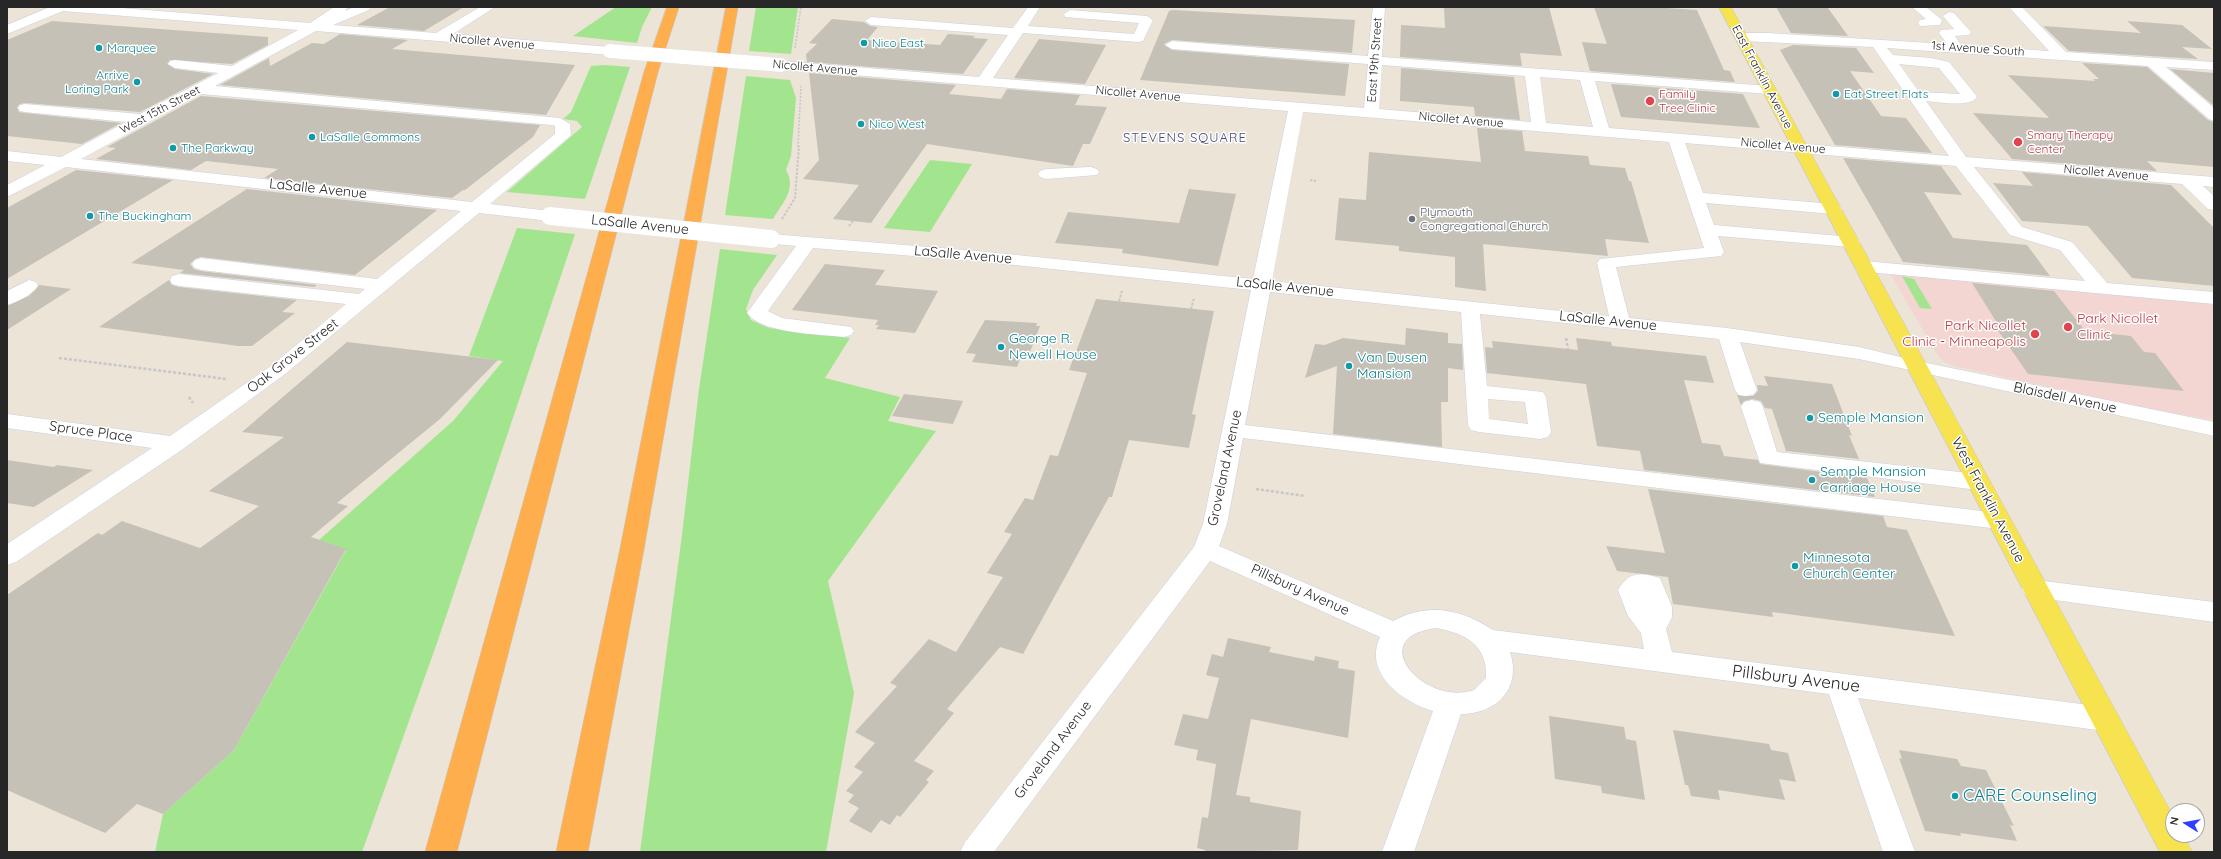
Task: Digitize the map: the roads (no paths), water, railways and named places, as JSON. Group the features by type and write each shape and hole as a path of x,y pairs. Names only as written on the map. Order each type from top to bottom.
{"highway":[{"path":"441,852 652,72 673,7"},
{"path":"577,852 600,718 677,311 724,42 732,7"},
{"path":"572,852 600,718"},
{"path":"435,852 465,760"}],"main road":[{"name":"East Franklin Avenue","path":"1725,7 1800,148"},
{"name":"West Franklin Avenue","path":"1800,148 2176,852"}],"street":[{"name":"Nicollet Avenue","path":"61,7 2214,182"},
{"path":"7,30 61,7"},
{"path":"152,14 168,7"},
{"path":"312,28 342,7"},
{"path":"312,28 352,14 365,7"},
{"path":"439,38 489,7"},
{"path":"983,82 1018,30 1031,7"},
{"name":"East 19th Street","path":"1371,113 1379,7"},
{"path":"1918,7 1936,20 1935,22 1925,24"},
{"path":"2015,7 2061,55"},
{"path":"231,21 254,10"},
{"path":"873,27 933,37 938,36 946,27 1138,38 1147,20 1070,14"},
{"path":"1949,16 1964,32 1946,33 1957,48"},
{"name":"West 15th Street","path":"7,192 312,28"},
{"name":"1st Avenue South","path":"1742,38 1768,37 1877,42 2214,66"},
{"path":"1877,42 1961,161 2016,231 2066,246 2102,288"},
{"path":"1172,45 1769,90"},
{"path":"1890,59 1931,62 1944,65 1970,97 1965,99 1916,96"},
{"path":"2151,61 2214,116"},
{"path":"175,64 234,70"},
{"path":"1532,72 1539,126"},
{"path":"1586,76 1602,132"},
{"name":"Oak Grove Street","path":"7,556 175,444 278,370 563,135 562,124 556,121 342,98 198,89"},
{"path":"25,108 51,107 142,119"},
{"name":"Groveland Avenue","path":"976,852 1205,550 1215,524 1296,107"},
{"path":"1620,322 1606,263 1715,252 1675,138"},
{"name":"LaSalle Avenue","path":"7,156 550,216 775,232 808,242 977,256 1620,322 1727,334 1859,352 1917,367"},
{"path":"1046,174 1090,172"},
{"path":"2187,180 2214,205"},
{"path":"1696,197 1833,209"},
{"path":"1707,230 1850,242"},
{"path":"808,242 757,312 777,323 844,331"},
{"path":"201,264 382,285"},
{"path":"1864,267 2214,298"},
{"path":"179,280 364,300"},
{"path":"7,299 29,286"},
{"path":"1470,306 1477,391"},
{"path":"1727,334 1768,458 1978,482"},
{"name":"Blaisdell Avenue","path":"1917,367 2214,429"},
{"name":"Spruce Place","path":"7,421 175,444"},
{"path":"1233,430 1999,521"},
{"name":"Pillsbury Avenue","path":"1205,550 1246,566 1395,633"},
{"path":"2036,589 2211,616"},
{"path":"1436,618 1453,620 1472,628 1487,639 1497,652 1502,667 1500,681 1492,694 1477,702 1458,705 1450,704 1438,702 1419,694 1404,684 1394,671 1389,658 1390,645 1395,633 1406,625 1420,619 1436,618"},
{"path":"1653,629 1660,661"},
{"name":"Pillsbury Avenue","path":"1487,639 2105,719"},
{"path":"1839,684 1899,852"},
{"path":"1398,852 1450,704"}],"place":[{"name":"Nico East","path":"864,43"},
{"name":"Marquee","path":"99,48"},
{"name":"Arrive Loring Park","path":"137,82"},
{"name":"Eat Street Flats","path":"1836,94"},
{"name":"Family Tree Clinic","path":"1650,101"},
{"name":"Nico West","path":"861,124"},
{"name":"LaSalle Commons","path":"312,137"},
{"name":"Smary Therapy Center","path":"2018,142"},
{"name":"The Parkway","path":"173,148"},
{"name":"The Buckingham","path":"90,216"},
{"name":"Plymouth Congregational Church","path":"1412,219"},
{"name":"Park Nicollet Clinic","path":"2068,327"},
{"name":"Park Nicollet Clinic - Minneapolis","path":"2035,334"},
{"name":"George R. Newell House","path":"1001,347"},
{"name":"Van Dusen Mansion","path":"1349,366"},
{"name":"Semple Mansion","path":"1810,418"},
{"name":"Semple Mansion Carriage House","path":"1812,480"},
{"name":"Minnesota Church Center","path":"1795,566"},
{"name":"CARE Counseling","path":"1955,796"}],"district":[{"name":"STEVENS SQUARE","path":"1185,138"}]}
